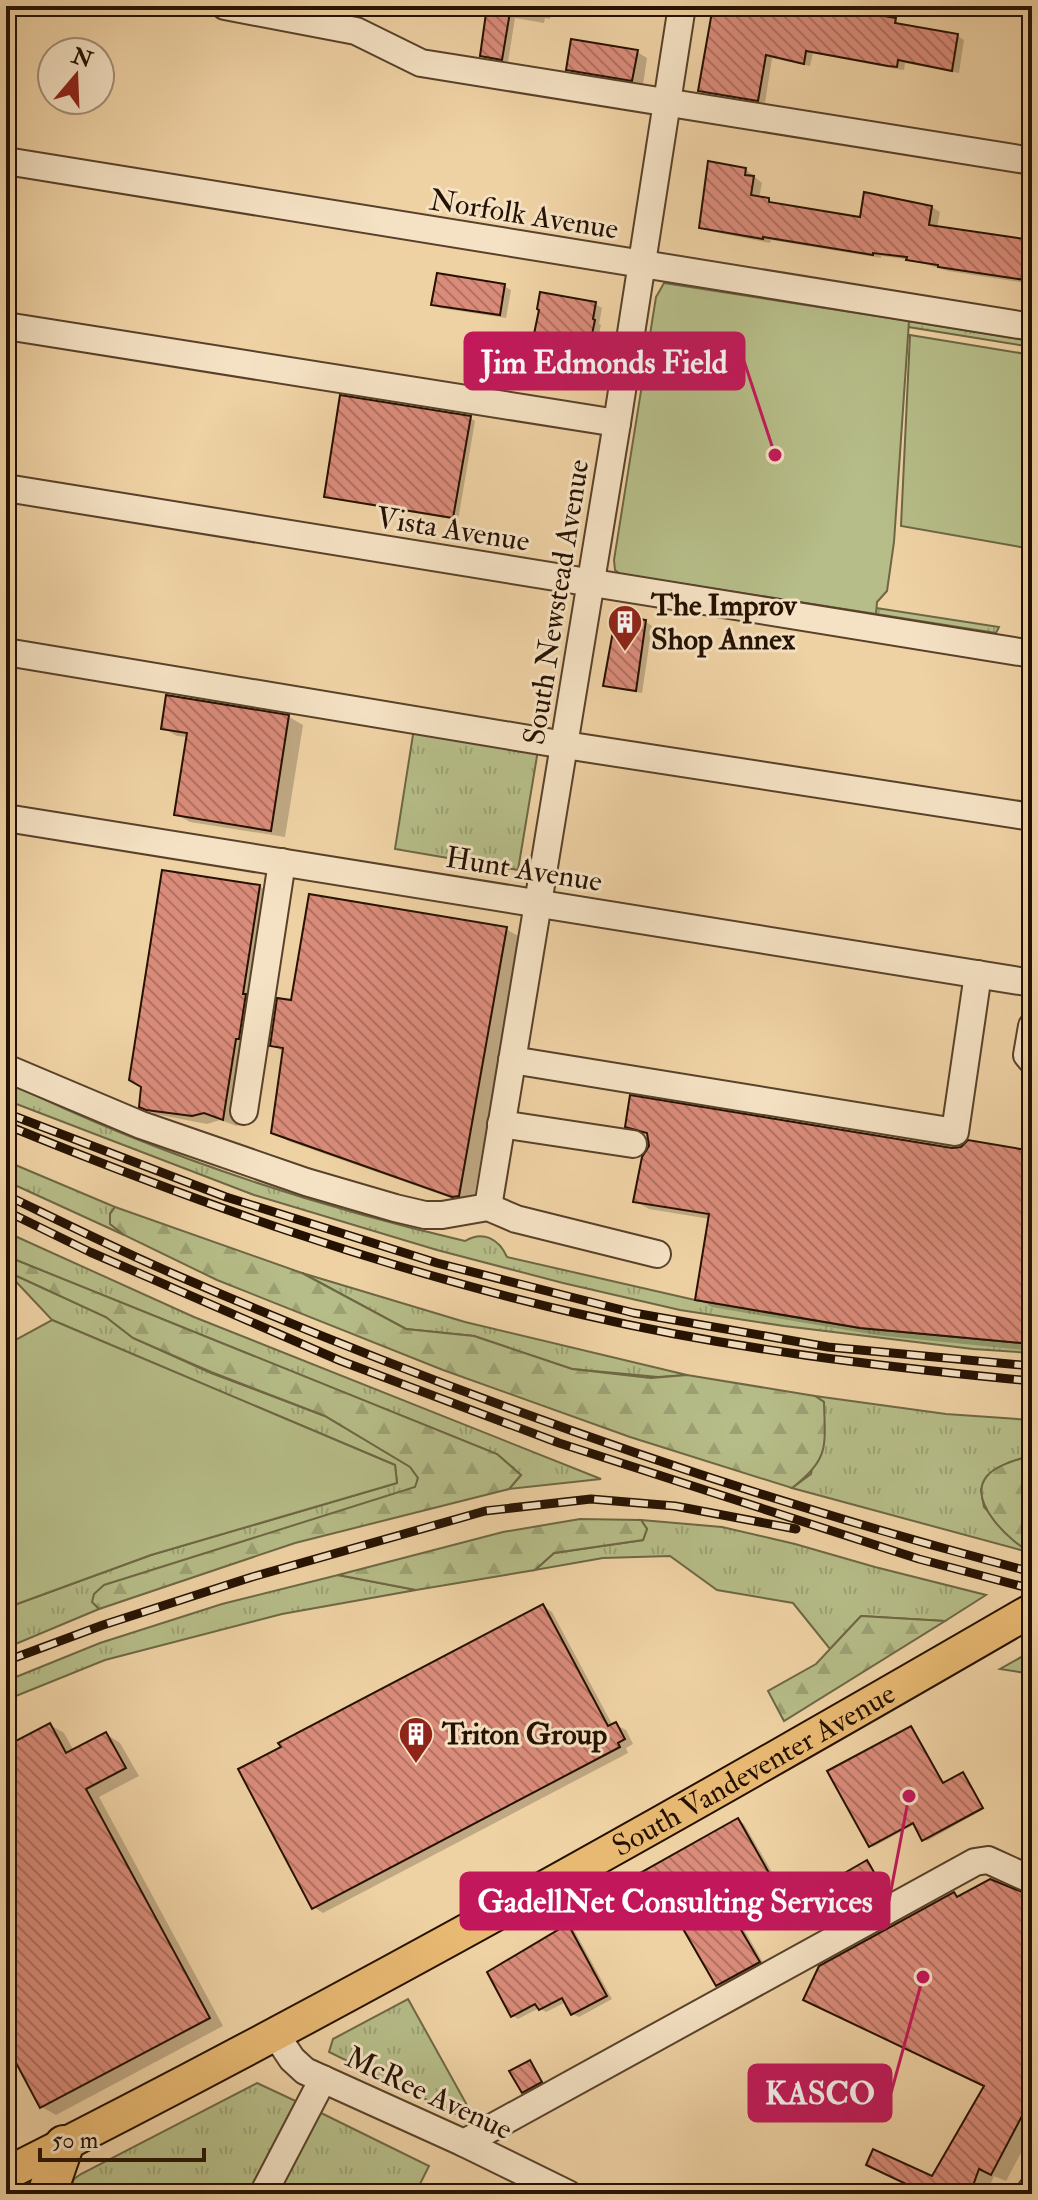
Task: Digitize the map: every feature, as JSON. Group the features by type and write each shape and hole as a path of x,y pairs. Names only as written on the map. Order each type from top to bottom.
{"highway":[{"path":"47,2194 64,2145"}],"main road":[{"name":"South Vandeventer Avenue","path":"6,2174 276,2035 568,1875 1032,1610"}],"street":[{"path":"225,6 356,31 421,63 1032,161"},
{"name":"South Newstead Avenue","path":"488,1207 682,6"},
{"name":"Norfolk Avenue","path":"6,161 1032,327"},
{"path":"6,326 617,423"},
{"name":"Vista Avenue","path":"6,488 1032,654"},
{"path":"6,652 565,745 1032,817"},
{"name":"Hunt Avenue","path":"6,818 1032,983"},
{"path":"244,1111 282,862"},
{"path":"512,1060 955,1132 978,974"},
{"path":"1032,1026 1027,1055 1032,1061"},
{"path":"6,1068 141,1125 306,1182 425,1215 488,1207 516,1219 657,1254"},
{"path":"501,1124 633,1144"},
{"path":"464,2143 975,1862 988,1860 1032,1880"},
{"name":"McRee Avenue","path":"276,2035 299,2066 568,2194"},
{"path":"263,2194 323,2079"}],"green space":[{"path":"664,283 909,321 894,542 887,591 877,602 876,614 620,574 615,570 614,560 656,297"},
{"path":"673,283 1032,341 1032,347 673,289"},
{"path":"910,335 1032,355 1032,549 901,526"},
{"path":"624,569 999,627 996,633 622,574"},
{"path":"415,722 539,744 518,870 395,849"},
{"path":"6,1081 174,1154 347,1211 465,1241 484,1236 500,1245 507,1257 695,1300 860,1328 1032,1344 1032,1353 973,1349 784,1326 680,1310 437,1250 254,1195 6,1100"},
{"path":"6,1161 115,1207 110,1214 110,1223 124,1235 6,1181"},
{"path":"115,1207 302,1273 406,1329 474,1336 572,1369 651,1378 687,1375 815,1396 824,1402 823,1451 813,1469 792,1488 630,1437 443,1370 217,1280 124,1235 110,1224 110,1214"},
{"path":"6,1232 194,1317 601,1479 509,1489 521,1475 497,1454 6,1256"},
{"path":"6,1256 497,1454 521,1475 509,1489 295,1543 99,1609 92,1602 94,1594 104,1585 415,1487 418,1478 410,1467 325,1416 133,1338 106,1317 6,1271"},
{"path":"6,1271 106,1317 133,1338 211,1373 325,1416 411,1467 418,1478 416,1487 93,1602 99,1609 6,1648 6,1608 151,1555 397,1483 395,1465 52,1320"},
{"path":"302,1273 465,1322 687,1375 658,1377 572,1369 474,1336 406,1329"},
{"path":"52,1320 395,1465 397,1483 151,1555 6,1608 6,1345"},
{"path":"815,1396 946,1414 1032,1420 1032,1455 1008,1463 981,1489 984,1507 1028,1552 792,1488 811,1474 824,1402"},
{"path":"1032,1455 1032,1553 1013,1540 994,1520 986,1509 982,1486 996,1468"},
{"path":"580,1519 641,1520 647,1529 643,1540 554,1553 535,1570 416,1590 338,1575 503,1532"},
{"path":"641,1520 722,1527 986,1595 945,1621 861,1616 830,1649 793,1603 717,1590 670,1556 603,1558 535,1570 554,1553 643,1540 647,1529"},
{"path":"338,1575 416,1590 282,1614 105,1660 6,1700 6,1681 100,1643 222,1604"},
{"path":"861,1616 945,1621 784,1721 768,1691 816,1664"},
{"path":"1032,1651 1032,1674 1000,1669"},
{"path":"408,1999 478,2125 329,2052 333,2039"},
{"path":"257,2083 302,2104 253,2194 68,2194 74,2179 81,2174"},
{"path":"315,2110 429,2166 415,2194 272,2194"}],"building":[{"path":"487,6 511,6 502,60 480,56"},
{"path":"713,6 799,6 836,13 836,8 896,18 895,23 958,34 952,71 898,60 897,67 888,66 806,51 804,64 766,55 758,101 698,91"},
{"path":"571,39 638,50 632,81 566,70"},
{"path":"708,161 746,168 745,175 754,176 751,195 769,198 769,202 860,217 864,192 932,206 929,225 1032,240 1032,281 938,267 906,260 907,257 873,255 699,228"},
{"path":"437,273 505,284 500,315 431,305"},
{"path":"540,292 596,302 581,387 525,377"},
{"path":"340,395 471,416 453,518 324,497"},
{"name":"The Improv Shop Annex","path":"616,615 646,620 636,691 603,686"},
{"path":"166,695 289,715 271,831 174,815 187,733 161,729"},
{"path":"162,870 260,885 239,1039 236,1039 223,1120 204,1113 192,1116 146,1110 139,1107 141,1087 129,1080"},
{"path":"309,894 507,927 459,1196 452,1197 271,1133 283,1048 270,1046 277,998 291,1000"},
{"path":"630,1095 952,1148 961,1147 968,1140 1032,1151 1032,1344 860,1328 695,1300 709,1214 633,1202 642,1157 649,1146 647,1133 625,1127"},
{"name":"Triton Group","path":"543,1604 608,1726 616,1722 625,1739 618,1743 620,1747 312,1909 238,1769 281,1747 278,1743"},
{"path":"50,1723 66,1753 106,1732 126,1768 86,1789 210,2018 40,2108 6,2044 6,1746"},
{"path":"911,1726 943,1783 963,1772 983,1808 922,1841 913,1823 869,1847 827,1771"},
{"path":"738,1818 773,1880 727,1906 760,1962 716,1986 675,1915 662,1923 635,1876"},
{"path":"867,1860 886,1893 831,1923 813,1891"},
{"path":"990,1879 1032,1896 1032,2097 991,2175 979,2169 970,2194 922,2194 866,2165 873,2149 932,2176 984,2086 803,2000 819,1966 954,1892 957,1897"},
{"path":"568,1924 607,1996 571,2015 562,1998 539,2010 535,2004 511,2017 487,1972"},
{"path":"530,2060 542,2082 522,2093 509,2071"}],"railway":[{"path":"6,1113 226,1197 437,1263 634,1313 828,1347 1032,1366"},
{"path":"6,1125 148,1181 292,1232 510,1297 695,1338 863,1363 1032,1381"},
{"path":"6,1195 176,1275 492,1402 706,1476 1032,1572"},
{"path":"6,1211 90,1252 341,1361 559,1443 919,1559 1032,1589"},
{"path":"6,1661 103,1625 252,1577 485,1511 591,1499 675,1506 796,1529"}],"place":[{"name":"Jim Edmonds Field","path":"775,455"},
{"name":"The Improv Shop Annex","path":"625,653"},
{"name":"Triton Group","path":"416,1765"},
{"name":"GadellNet Consulting Services","path":"909,1796"},
{"name":"KASCO","path":"923,1977"}]}
